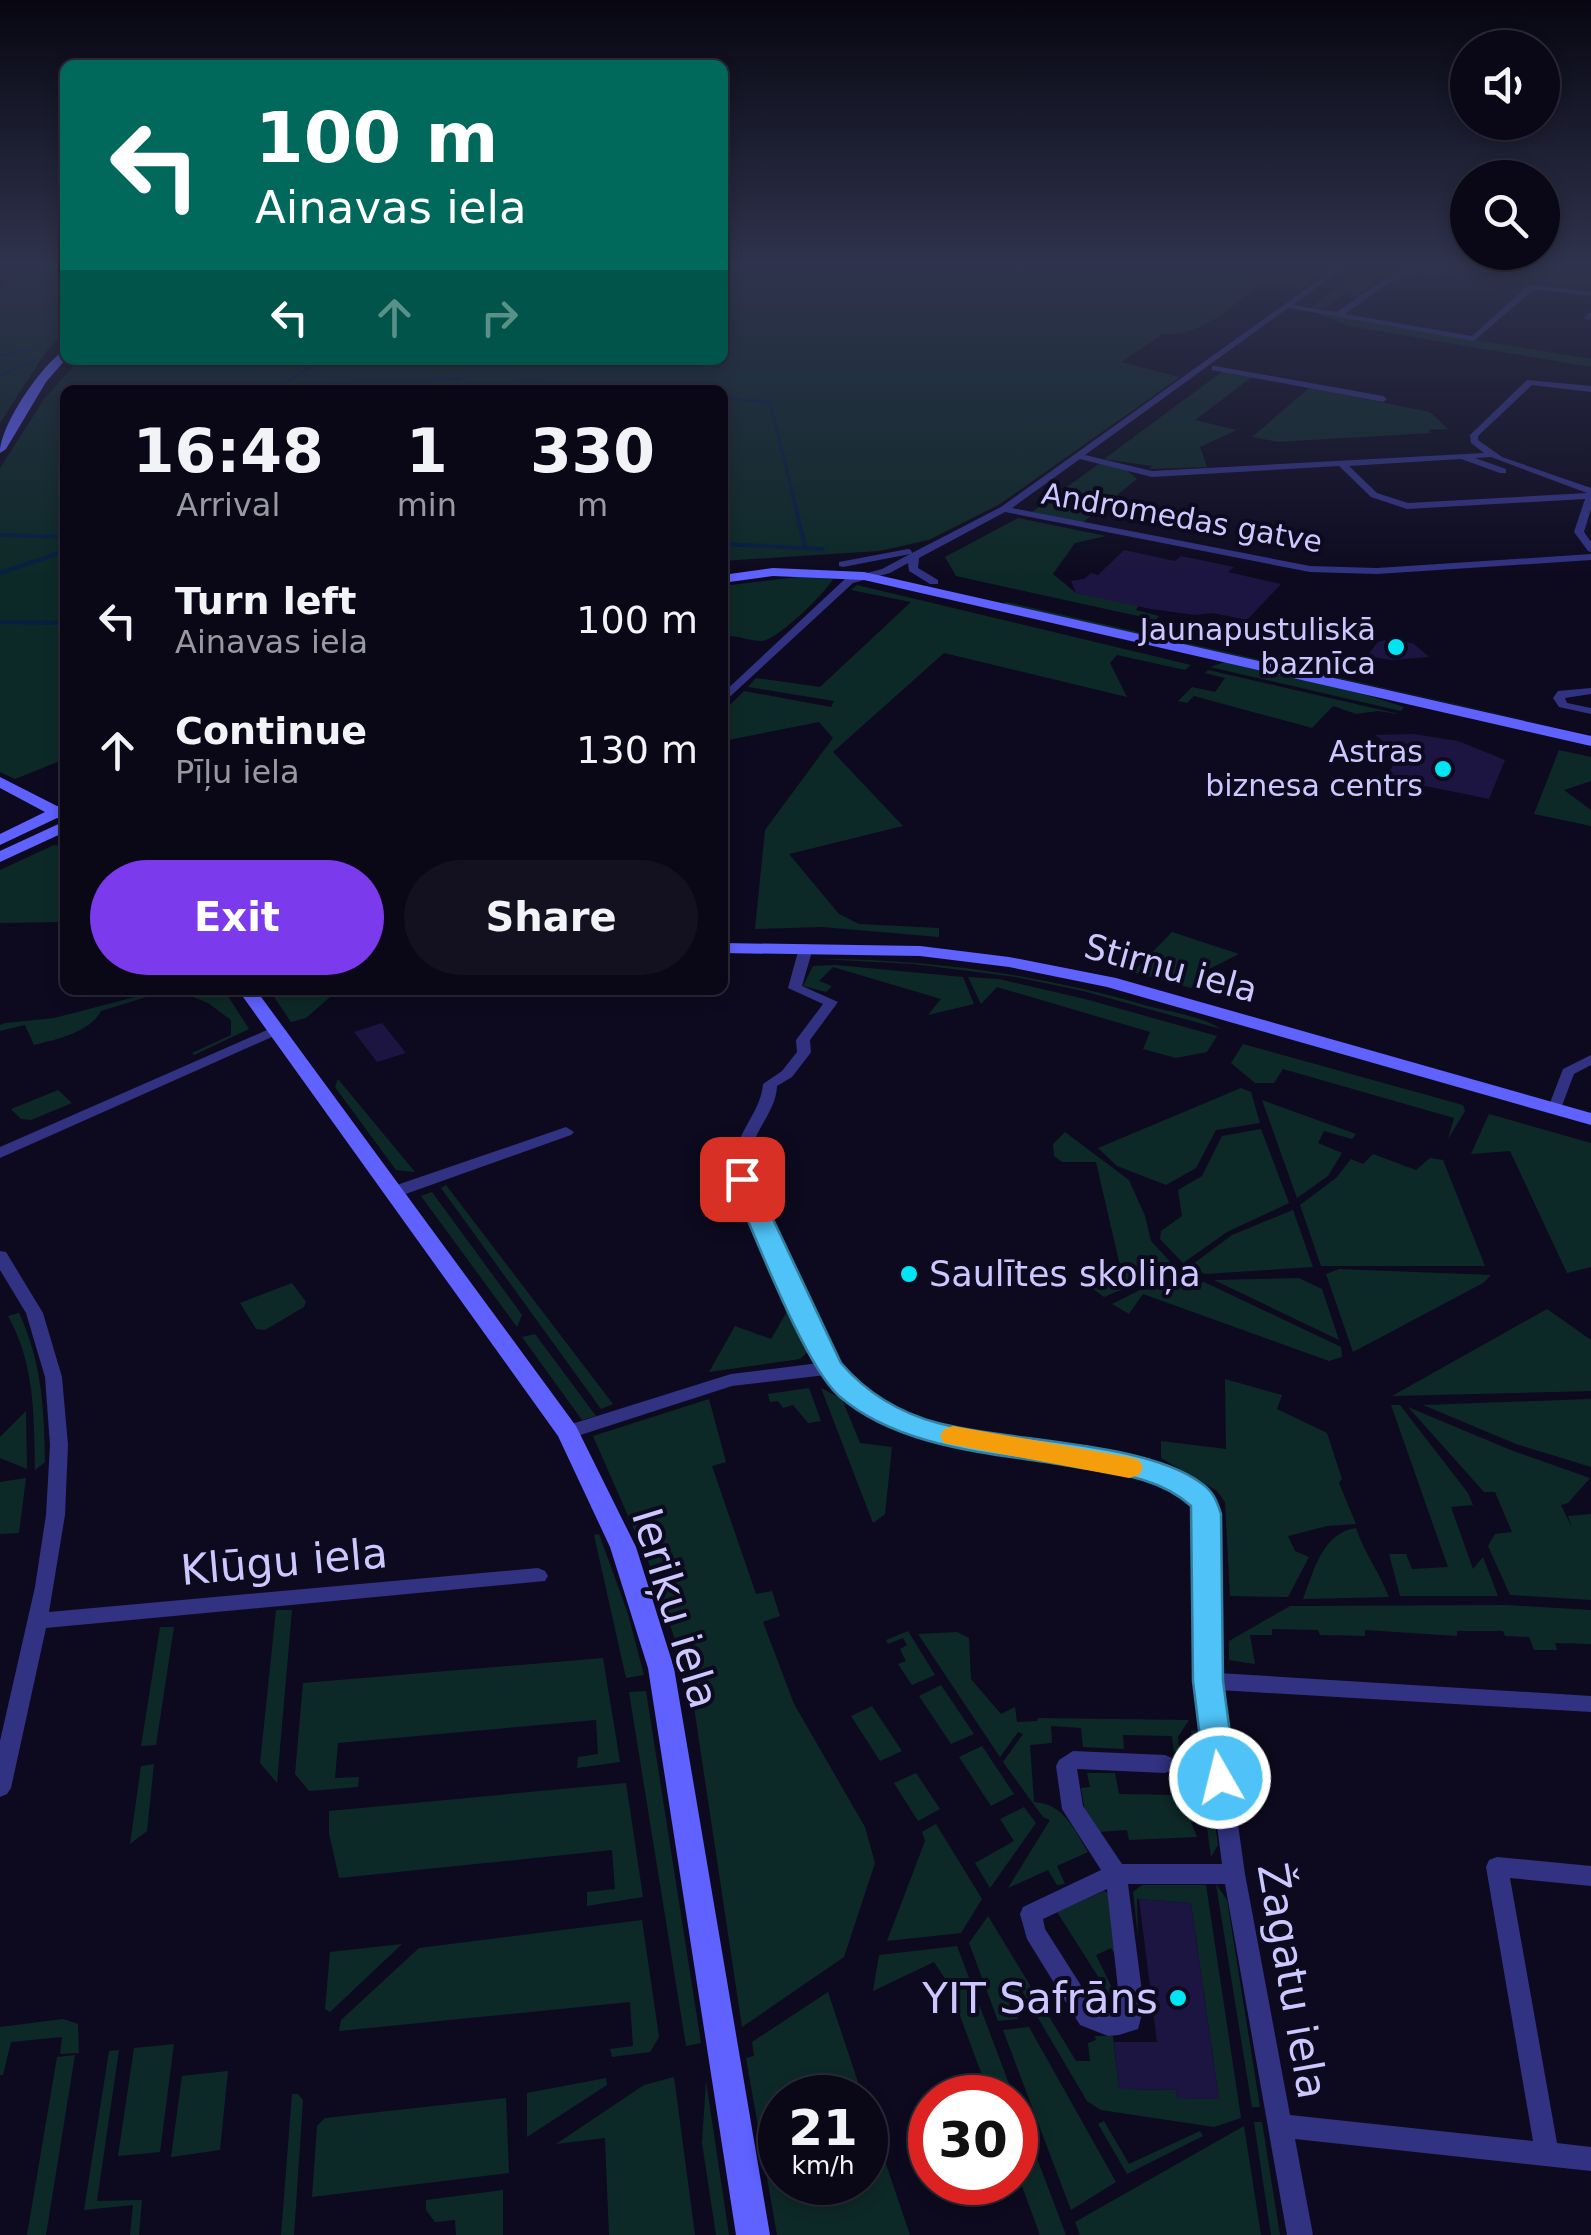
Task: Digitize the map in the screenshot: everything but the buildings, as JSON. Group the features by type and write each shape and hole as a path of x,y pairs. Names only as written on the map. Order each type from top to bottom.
{"main road":[{"path":"0,449 51,368"},
{"path":"728,569 844,564 1591,741"},
{"path":"728,578 791,572 874,572 934,582 994,600 1591,731"},
{"path":"0,782 60,813"},
{"path":"0,840 60,816"},
{"path":"0,856 60,817"},
{"name":"Stirnu iela","path":"728,948 920,952 1009,962 1110,982 1591,1119"},
{"name":"Ieriķu iela","path":"252,995 568,1432 624,1547 661,1668 752,2235"}],"street":[{"path":"728,695 850,581 914,556 1004,510 1202,368"},
{"path":"1217,368 1383,399"},
{"path":"1590,494 1489,454 1474,441 1474,435 1536,380 1591,389"},
{"name":"Andromedas gatve","path":"1080,456 1152,474 1489,454"},
{"path":"1463,457 1504,471"},
{"path":"1342,464 1374,495 1407,506 1590,494"},
{"path":"1543,499 1537,489 1563,482"},
{"path":"1590,494 1579,532 1591,549"},
{"name":"Andromedas gatve","path":"1004,510 1310,569 1377,572 1591,557"},
{"path":"844,564 928,547"},
{"path":"874,572 898,556"},
{"path":"914,556 913,569 934,582"},
{"path":"1591,691 1562,693 1559,698 1562,705 1591,711"},
{"path":"568,1432 731,1380 830,1368 742,1179 743,1144 771,1098 786,1090 787,1074 804,1052 804,1040 831,1002 794,988 806,948"},
{"path":"0,1152 276,1030"},
{"path":"1555,1108 1568,1072 1591,1059"},
{"path":"394,1192 566,1132"},
{"path":"0,1256 32,1304 46,1336 57,1391 58,1467 36,1620 0,1788"},
{"name":"Žagatu iela","path":"830,1368 848,1389 902,1422 933,1432 1148,1469 1189,1488 1203,1501 1207,1514 1208,1681 1234,1874 1300,2235"},
{"name":"Klūgu iela","path":"36,1620 538,1576"},
{"path":"1208,1681 1591,1704"},
{"path":"1165,1764 1073,1760 1066,1766 1073,1809 1116,1874 1132,2007 1130,2021 1100,2024 1088,2017 1035,1932 1031,1914 1116,1874 1234,1874"},
{"path":"1547,2153 1498,1867 1591,1876"},
{"path":"1281,2126 1591,2159"}],"green space":[{"path":"0,368 35,368 0,423"},
{"path":"72,368 1146,368 1180,377 1000,504 929,540 879,551 728,561 728,385 60,385 60,761 15,779 0,772 0,468 44,399"},
{"path":"1223,371 1252,377 1195,420 1237,430 1200,447 1207,467 1149,469 1152,466 1104,459"},
{"path":"1309,388 1430,412 1448,429 1278,442 1252,437"},
{"path":"1100,463 1124,468 1137,479 1082,523 1032,512"},
{"path":"1018,518 1106,536 1075,543 1053,574 1076,593 1139,605 1136,610 1159,616 1156,620 956,576 945,557"},
{"path":"798,577 833,579 801,614 779,633 762,641 728,636 728,585"},
{"path":"857,585 1191,665 1185,670 1117,655 1110,663 1127,697 944,653 833,752 903,826 789,854 839,914 859,924 939,928 939,937 822,927 755,929 765,830 833,738 819,722 728,740 728,707 744,691 831,707 834,701 748,687 756,678 820,687 911,602 851,590"},
{"path":"1006,602 1561,728 1004,604"},
{"path":"1225,662 1357,692 1404,707 1401,711 1210,667"},
{"path":"1208,670 1399,714 1356,714 1333,706 1312,728 1194,696 1187,703 1178,701 1192,687 1215,692 1225,678 1205,673"},
{"path":"1559,750 1591,757 1591,781 1564,790 1591,810 1591,826 1534,814"},
{"path":"60,846 60,922 0,923 0,870"},
{"path":"1172,932 1239,954 1207,970 1191,988 1133,972"},
{"path":"820,959 903,962 1027,978 1186,1015 1221,1029 1016,977 913,964"},
{"path":"836,965 963,977 974,1004 928,1015 941,999 833,967 819,981 832,986 826,992 803,986 813,966"},
{"path":"968,977 999,979 1085,999 1217,1036 1207,1052 1176,1058 1143,1049 1150,1032 997,987 981,1004"},
{"path":"153,995 101,1011 81,1030 34,1045 25,1025 0,1031 0,1025 5,1023 54,1018"},
{"path":"188,995 227,995 249,1029 194,1055 231,1035 231,1020 208,1003"},
{"path":"273,995 332,995 306,1018 291,1022"},
{"path":"1243,1044 1463,1105 1465,1111 1448,1139 1454,1118 1283,1069 1274,1083 1255,1083 1231,1063"},
{"path":"338,1079 415,1172 396,1170 335,1087"},
{"path":"1241,1088 1251,1092 1260,1123 1216,1130 1196,1168 1166,1185 1117,1166 1098,1148"},
{"path":"58,1090 72,1103 31,1120 21,1119 11,1109"},
{"path":"1262,1100 1356,1134 1352,1139 1324,1131 1318,1143 1342,1153 1328,1176 1297,1198"},
{"path":"1489,1114 1591,1143 1591,1267 1567,1273 1510,1151 1471,1154"},
{"path":"1261,1129 1289,1203 1227,1232 1183,1263 1160,1239 1161,1231 1182,1216 1178,1190 1202,1176 1222,1136"},
{"path":"1065,1132 1129,1180 1151,1241 1175,1267 1104,1297 1088,1285 1124,1283 1096,1162 1062,1162 1054,1156 1053,1144"},
{"path":"1373,1154 1416,1170 1430,1158 1443,1160 1485,1266 1321,1266 1300,1205 1336,1178 1351,1159 1363,1164"},
{"path":"446,1185 613,1404 601,1409 441,1188"},
{"path":"432,1192 522,1315 517,1327 421,1196"},
{"path":"1293,1210 1313,1267 1205,1274 1189,1267 1232,1235"},
{"path":"1339,1269 1491,1275 1483,1283 1353,1352 1326,1274"},
{"path":"1299,1278 1322,1289 1339,1340 1214,1280"},
{"path":"1204,1282 1341,1347 1342,1357 1329,1361 1143,1294 1129,1314 1112,1304 1142,1289"},
{"path":"292,1283 306,1302 304,1307 265,1330 256,1329 240,1303"},
{"path":"1547,1309 1591,1340 1591,1391 1392,1396"},
{"path":"788,1310 810,1350 800,1359 709,1372 735,1326 771,1339"},
{"path":"19,1313 33,1350 42,1404 45,1462 35,1470 28,1372 8,1316"},
{"path":"535,1334 596,1416 582,1420 522,1337"},
{"path":"1225,1379 1282,1395 1277,1409 1327,1433 1342,1479 1339,1483 1356,1524 1327,1526 1288,1536 1295,1551 1309,1557 1288,1597 1230,1596 1225,1502 1217,1491 1161,1458 1161,1441 1226,1449"},
{"path":"809,1388 821,1421 808,1423 793,1405 783,1408 778,1401 770,1402 768,1394"},
{"path":"821,1388 842,1399 860,1443 892,1447 885,1514 873,1523"},
{"path":"709,1399 726,1462 712,1466 756,1594 772,1591 780,1616 763,1622 794,1704 865,1827 875,1863 844,1957 742,2027 691,1687 650,1566 593,1436"},
{"path":"1591,1399 1591,1467 1516,1444 1423,1405"},
{"path":"1391,1405 1400,1405 1468,1493 1473,1505 1451,1507 1473,1569 1483,1557 1498,1596 1400,1596 1389,1554 1406,1554 1412,1569 1448,1567"},
{"path":"1408,1407 1590,1478 1568,1503 1561,1505 1572,1528 1568,1516 1591,1514 1591,1600 1510,1595 1488,1546 1495,1534 1512,1532 1495,1492 1484,1492"},
{"path":"26,1411 27,1469 0,1458 0,1437"},
{"path":"26,1478 19,1533 0,1534 0,1482"},
{"path":"1356,1528 1389,1597 1303,1599 1327,1545 1344,1531"},
{"path":"599,1534 628,1614 644,1675 626,1678 594,1535"},
{"path":"1507,1605 1591,1610 1591,1644 1555,1643 1557,1650 1534,1650 1529,1637 1505,1636 1503,1631 1457,1631 1457,1636 1365,1630 1365,1636 1272,1629 1272,1635 1250,1635 1255,1664 1229,1660 1229,1641 1290,1606"},
{"path":"276,1610 292,1610 277,1783 260,1763"},
{"path":"160,1627 174,1627 156,1745 141,1746"},
{"path":"908,1631 935,1675 912,1685 898,1664 906,1661 900,1649 907,1645 903,1638 888,1644 886,1640"},
{"path":"957,1632 969,1638 971,1679 1001,1714 1015,1707 1017,1722 1038,1718 1189,1720 1178,1737 1185,1807 1197,1837 1129,1840 1127,1830 1097,1832 1085,1812 1081,1788 1090,1787 1087,1773 1115,1773 1119,1794 1178,1795 1172,1736 1123,1735 1124,1749 1083,1747 1081,1728 1051,1726 1052,1743 1030,1745 1034,1802 1060,1812 1088,1852 1057,1866 1065,1884 1057,1885 1048,1870 1008,1888 1050,1820 1043,1817 1003,1762 1023,1734 1018,1732 1000,1757 918,1634"},
{"path":"603,1658 620,1762 577,1768 578,1757 598,1754 596,1720 338,1743 335,1778 359,1777 358,1787 309,1791 295,1774 303,1683"},
{"path":"941,1685 974,1734 951,1744 919,1696"},
{"path":"646,1691 701,2043 686,2046 629,1692"},
{"path":"872,1706 902,1751 880,1761 851,1716"},
{"path":"1191,1730 1202,1731 1218,1845 1211,1857 1206,1821 1198,1805"},
{"path":"982,1746 1014,1794 991,1806 959,1757"},
{"path":"154,1764 147,1831 130,1844 141,1766"},
{"path":"916,1773 940,1809 918,1821 894,1783"},
{"path":"626,1783 643,1897 587,1906 587,1892 615,1889 612,1850 339,1878 329,1833 329,1811"},
{"path":"1024,1807 1036,1823 990,1888 975,1863 1014,1841 1000,1819"},
{"path":"936,1824 982,1899 961,1933 887,1941 925,1841 922,1832"},
{"path":"1216,1884 1227,1900 1260,2107 1252,2107"},
{"path":"1142,1885 1206,1885 1241,2118 1214,2127 1101,2110 1087,2101 1021,1989 1009,2004 1018,2019 998,2021 969,1943 988,1916 1076,2061 1090,2061 1088,2043 1096,2040 1095,2036 1113,2036 1119,2089 1176,2090 1177,2098 1219,2099 1191,1903 1137,1899 1138,1938 1133,1892"},
{"path":"1104,1891 1110,1894 1117,1959 1111,1948 1096,1955 1114,1992 1120,1990 1121,2015 1100,2017 1118,2008 1057,1912"},
{"path":"642,1920 659,2037 650,2052 612,2057 610,2049 633,2046 630,2002 339,2031 341,2020 419,1948"},
{"path":"402,1944 330,2012 325,2009 330,1952"},
{"path":"957,1946 1006,2075 982,2075 948,1983 934,1962 873,1991 879,1955"},
{"path":"828,1992 856,2075 758,2075 758,2127 746,2058 754,2056 752,2042"},
{"path":"63,2019 78,2024 79,2053 60,2054 62,2037 11,2042 0,2075 0,2027"},
{"path":"1029,2027 1116,2182 1071,2210 1038,2123 1038,2075 1020,2075 1003,2030"},
{"path":"174,2044 160,2152 118,2156 134,2048"},
{"path":"119,2050 97,2201 142,2200 139,2235 130,2235 133,2205 84,2210 109,2051"},
{"path":"75,2055 46,2235 27,2235 57,2057"},
{"path":"228,2071 220,2150 171,2157 182,2076"},
{"path":"674,2077 695,2235 609,2235 605,2138 556,2144 644,2085"},
{"path":"606,2078 607,2085 527,2137 527,2093"},
{"path":"706,2081 729,2235 716,2235 702,2143"},
{"path":"292,2094 303,2100 294,2235 281,2235"},
{"path":"506,2098 509,2173 312,2197 317,2126 325,2118"},
{"path":"1104,2121 1129,2164 1200,2131 1203,2136 1127,2174 1098,2124"},
{"path":"1254,2122 1262,2122 1280,2235 1271,2235"},
{"path":"1244,2126 1261,2235 1080,2235 1075,2222"},
{"path":"1038,2161 1066,2235 1040,2235 1029,2205 1038,2205"},
{"path":"888,2170 910,2235 777,2235 772,2205 888,2205"},
{"path":"503,2190 503,2235 456,2235 455,2220 435,2222 426,2210 426,2200"}],"waterway":[{"path":"0,375 16,368"},
{"path":"285,384 307,368"},
{"path":"285,384 460,379"},
{"path":"519,380 574,385"},
{"path":"231,385 264,384"},
{"path":"728,398 770,402 792,491"},
{"path":"791,488 805,546"},
{"path":"0,535 60,537"},
{"path":"728,544 823,549"},
{"path":"0,573 60,553"},
{"path":"0,622 60,623"}],"slow traffic":[{"path":"953,1436 1129,1467"}],"place":[{"name":"Jaunapustuliskā baznīca","path":"1396,647"},
{"name":"Astras biznesa centrs","path":"1443,769"},
{"name":"Saulītes skoliņa","path":"909,1274"},
{"name":"YIT Safrāns","path":"1178,1998"}],"route":[{"path":"742,1179 830,1368 848,1389 902,1422 933,1432 1148,1469 1189,1488 1203,1501 1207,1514 1208,1681 1220,1778"}]}
